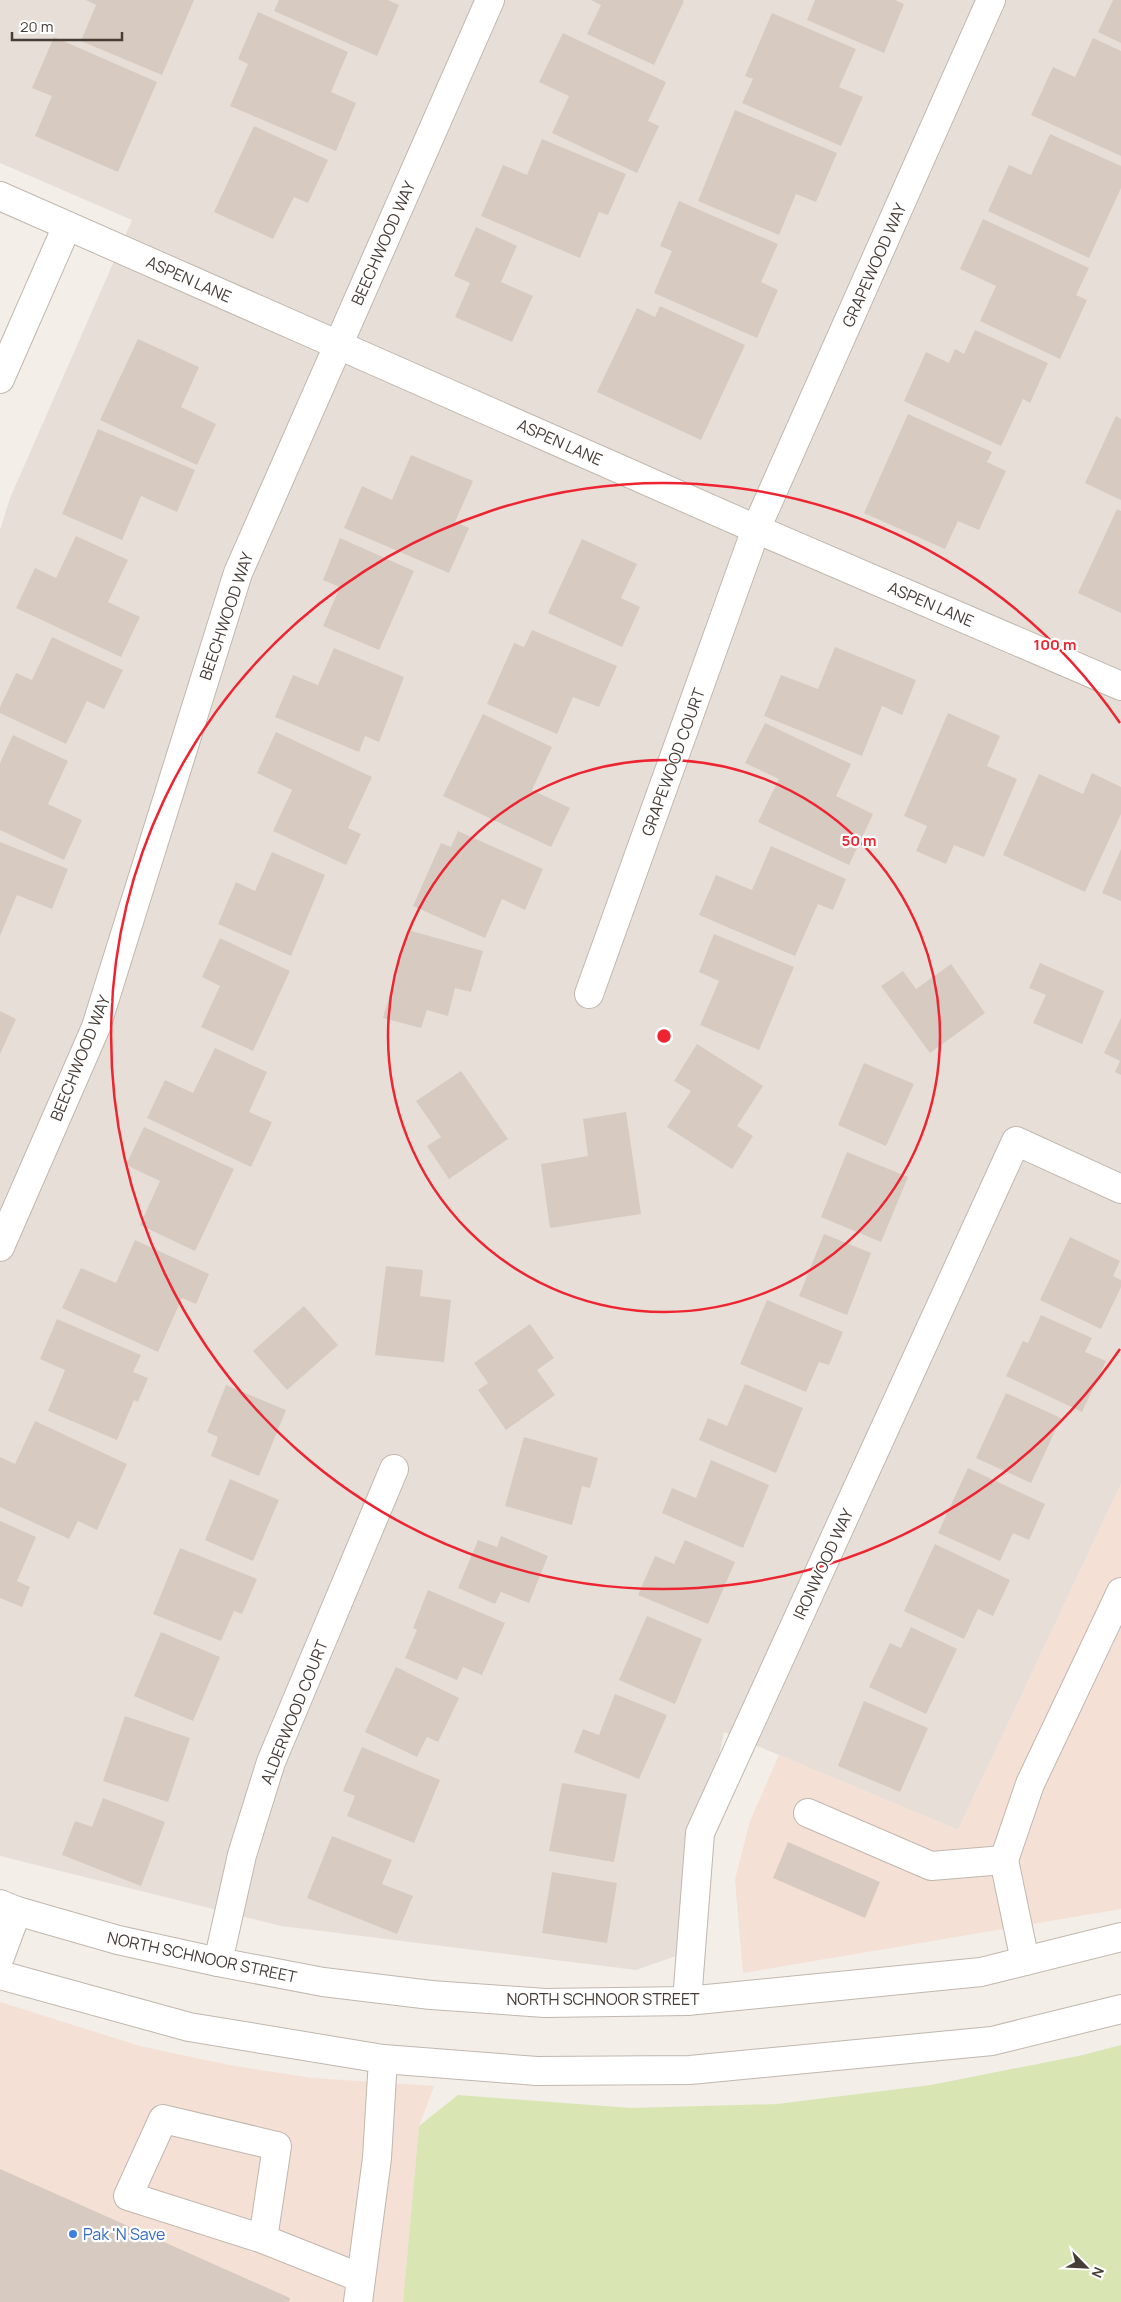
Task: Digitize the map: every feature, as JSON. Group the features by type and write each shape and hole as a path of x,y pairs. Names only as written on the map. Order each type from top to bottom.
{"street":[{"name":"BEECHWOOD WAY","path":"0,1247 96,1027 238,573 490,0"},
{"name":"GRAPEWOOD WAY","path":"756,529 991,0"},
{"name":"ASPEN LANE","path":"0,196 756,529 1121,686"},
{"path":"0,379 67,226"},
{"name":"GRAPEWOOD COURT","path":"589,994 756,529"},
{"name":"IRONWOOD WAY","path":"687,2001 700,1833 1016,1141 1121,1189"},
{"name":"ALDERWOOD COURT","path":"218,1962 242,1855 271,1762 394,1469"},
{"path":"1025,1961 1004,1860 1030,1784 1121,1592"},
{"path":"808,1813 931,1866 1004,1860"},
{"path":"0,1957 9,1907"},
{"name":"NORTH SCHNOOR STREET","path":"9,1907 118,1940 323,1982 430,1995 545,2003 687,2001 981,1972 1121,1937"},
{"path":"0,1975 189,2027 383,2059 537,2071 690,2070 992,2041 1121,2008"},
{"path":"263,2239 277,2146 163,2119 128,2196 263,2239 360,2290 377,2158 383,2059"}],"shaded area":[{"path":"0,0 1121,0 1121,1484 958,1830 724,1732 676,1956 636,1970 281,1926 0,1856 0,530 10,498 132,220 0,163"},
{"path":"1121,1484 1121,1909 743,1973 735,1880 750,1821 779,1755 958,1830"},
{"path":"0,2002 140,2046 229,2065 312,2078 434,2086 419,2126 403,2302 0,2302"}],"green space":[{"path":"1121,2045 1121,2302 403,2302 419,2126 458,2095 631,2108 777,2104 931,2085 1083,2055"}],"building":[{"path":"86,0 194,0 162,75 81,41 96,5"},
{"path":"279,0 388,0 399,5 377,56 274,11"},
{"path":"591,0 684,1 654,65 587,34 601,5"},
{"path":"815,0 895,0 904,4 884,53 807,20"},
{"path":"1113,0 1121,0 1121,43 1098,32"},
{"path":"258,12 348,52 331,92 356,103 336,151 230,106 248,64 238,59"},
{"path":"772,13 856,49 839,87 863,97 841,146 742,103 753,79 745,76"},
{"path":"563,33 666,82 648,121 659,126 637,173 552,133 569,96 539,82"},
{"path":"54,37 157,82 118,172 35,136 52,96 32,88"},
{"path":"1093,38 1121,51 1121,156 1031,115 1053,67 1075,77"},
{"path":"735,110 837,153 816,202 796,194 779,235 698,201"},
{"path":"254,126 328,160 308,203 294,197 273,239 214,212"},
{"path":"1050,134 1121,166 1121,188 1089,258 988,211 1009,165 1031,175"},
{"path":"542,139 626,174 608,215 599,212 580,258 481,216 503,165 527,175"},
{"path":"679,201 778,244 761,282 778,290 757,338 654,293 672,251 660,246"},
{"path":"983,219 1089,268 1076,295 1087,300 1060,359 980,321 996,286 960,269"},
{"path":"476,227 517,246 501,282 533,296 512,342 455,317 470,283 454,276"},
{"path":"660,306 745,345 701,440 597,392 637,308 655,317"},
{"path":"975,330 1048,363 1030,403 1023,399 1001,446 904,401 926,352 949,363 955,349 964,354"},
{"path":"138,339 199,367 181,407 216,424 197,465 100,420"},
{"path":"908,414 992,452 987,462 1006,471 979,530 958,521 945,549 864,513"},
{"path":"1116,416 1121,419 1121,500 1085,483"},
{"path":"98,429 195,470 177,512 141,496 122,540 62,514"},
{"path":"411,455 473,481 455,522 469,528 449,573 344,528 362,486 392,500"},
{"path":"1117,509 1121,511 1121,613 1078,593"},
{"path":"76,536 128,560 108,602 140,617 121,657 16,608 35,568 56,578"},
{"path":"340,538 414,571 379,650 323,626 340,587 323,580"},
{"path":"582,539 637,564 621,598 640,607 622,647 548,613"},
{"path":"532,630 617,666 599,707 573,697 557,734 487,704 514,643 524,647"},
{"path":"52,637 123,670 104,709 87,701 66,744 0,713 0,707 16,673 32,680"},
{"path":"835,647 916,680 902,715 882,706 862,756 764,716 781,675 818,689"},
{"path":"334,648 404,677 379,742 365,736 359,752 275,717 293,675 318,685"},
{"path":"948,713 1000,736 987,766 1017,779 984,857 954,845 946,864 916,851 927,826 904,816"},
{"path":"483,714 552,747 532,790 570,808 551,847 443,796"},
{"path":"765,723 851,764 836,796 873,814 849,865 758,822 779,779 745,763"},
{"path":"276,732 372,777 348,828 361,834 346,865 273,831 292,790 257,773"},
{"path":"13,735 68,761 48,804 82,820 64,860 0,830 0,763"},
{"path":"1092,773 1121,787 1121,814 1085,892 1003,855 1039,774 1083,794"},
{"path":"458,831 543,869 525,910 502,899 485,938 413,906 441,843 451,847"},
{"path":"0,842 68,869 52,909 17,895 0,936"},
{"path":"771,846 846,879 833,910 818,904 795,956 699,915 716,875 752,890"},
{"path":"1121,849 1121,901 1102,893"},
{"path":"272,852 325,875 291,956 218,924 236,882 255,891"},
{"path":"408,930 483,951 471,992 455,988 448,1016 427,1010 421,1028 383,1018"},
{"path":"714,934 794,967 759,1050 700,1025 719,981 699,972"},
{"path":"220,938 290,971 253,1051 201,1027 220,986 202,977"},
{"path":"1040,963 1104,991 1082,1044 1033,1023 1046,995 1029,988"},
{"path":"951,964 985,1013 930,1053 881,986 903,971 916,989"},
{"path":"0,1011 16,1019 0,1054"},
{"path":"1121,1018 1121,1075 1115,1072 1120,1061 1104,1053"},
{"path":"697,1044 763,1086 737,1126 753,1136 732,1169 667,1127 691,1091 674,1081"},
{"path":"215,1048 267,1072 249,1112 272,1122 251,1167 147,1118 165,1080 193,1093"},
{"path":"864,1063 914,1084 886,1146 838,1125"},
{"path":"461,1071 508,1139 449,1179 427,1146 441,1137 416,1101"},
{"path":"626,1112 641,1214 550,1228 541,1164 588,1156 583,1119"},
{"path":"144,1127 234,1169 195,1251 140,1225 160,1181 126,1165"},
{"path":"847,1152 908,1177 881,1242 821,1217"},
{"path":"824,1234 871,1253 847,1315 799,1296"},
{"path":"1070,1237 1120,1261 1113,1276 1121,1280 1121,1287 1101,1329 1040,1300"},
{"path":"135,1240 209,1274 196,1304 182,1298 158,1352 62,1308 81,1268 116,1283"},
{"path":"386,1266 423,1270 420,1296 451,1300 444,1362 375,1355"},
{"path":"767,1300 843,1332 829,1365 819,1362 806,1392 740,1364"},
{"path":"304,1306 338,1345 287,1390 253,1351"},
{"path":"1041,1315 1092,1338 1085,1352 1106,1361 1082,1412 1006,1376 1023,1341 1028,1343"},
{"path":"57,1319 141,1355 133,1372 148,1378 138,1402 134,1400 117,1440 48,1411 65,1370 40,1359"},
{"path":"530,1324 554,1358 537,1370 555,1395 506,1430 478,1390 488,1383 474,1363"},
{"path":"745,1384 803,1408 776,1473 699,1440 708,1418 727,1426"},
{"path":"226,1385 286,1410 259,1476 211,1456 218,1437 207,1432"},
{"path":"1006,1393 1061,1418 1031,1483 976,1458"},
{"path":"35,1421 127,1464 97,1530 78,1521 69,1539 0,1507 0,1457 15,1464"},
{"path":"524,1437 598,1458 590,1488 582,1486 572,1525 505,1506"},
{"path":"711,1460 769,1485 743,1548 662,1513 672,1488 696,1498"},
{"path":"968,1468 1045,1504 1029,1540 1013,1533 1000,1561 938,1533"},
{"path":"230,1479 279,1500 253,1561 205,1540"},
{"path":"0,1521 36,1537 17,1581 30,1587 22,1607 0,1598"},
{"path":"501,1536 548,1556 529,1603 501,1592 495,1604 458,1588 478,1540 497,1547"},
{"path":"685,1540 735,1562 708,1624 638,1595 655,1556 674,1564"},
{"path":"935,1544 1010,1580 993,1616 978,1609 964,1639 904,1611"},
{"path":"180,1548 257,1579 242,1614 234,1611 221,1641 153,1614"},
{"path":"428,1590 505,1623 482,1675 463,1667 457,1680 405,1658 417,1630 413,1628"},
{"path":"647,1616 702,1639 675,1704 619,1680"},
{"path":"911,1627 957,1649 926,1714 869,1687 890,1643 901,1648"},
{"path":"161,1632 220,1657 193,1721 134,1696"},
{"path":"396,1667 459,1698 438,1742 427,1737 417,1757 365,1732"},
{"path":"615,1694 667,1715 639,1779 574,1752 583,1729 599,1735"},
{"path":"864,1701 928,1728 900,1792 838,1766"},
{"path":"125,1716 190,1738 168,1802 103,1781"},
{"path":"362,1747 440,1780 414,1843 347,1816 355,1796 343,1791"},
{"path":"562,1783 627,1794 614,1862 549,1851"},
{"path":"103,1798 165,1822 141,1886 62,1855 75,1821 92,1827"},
{"path":"332,1836 392,1860 382,1884 413,1896 397,1934 307,1898"},
{"path":"788,1842 880,1882 865,1918 773,1878"},
{"path":"552,1872 617,1883 607,1943 542,1933"},
{"name":"Pak 'N Save","path":"0,2169 290,2298 289,2302 0,2302"}],"place":[{"name":"Pak 'N Save","path":"73,2234"}]}
